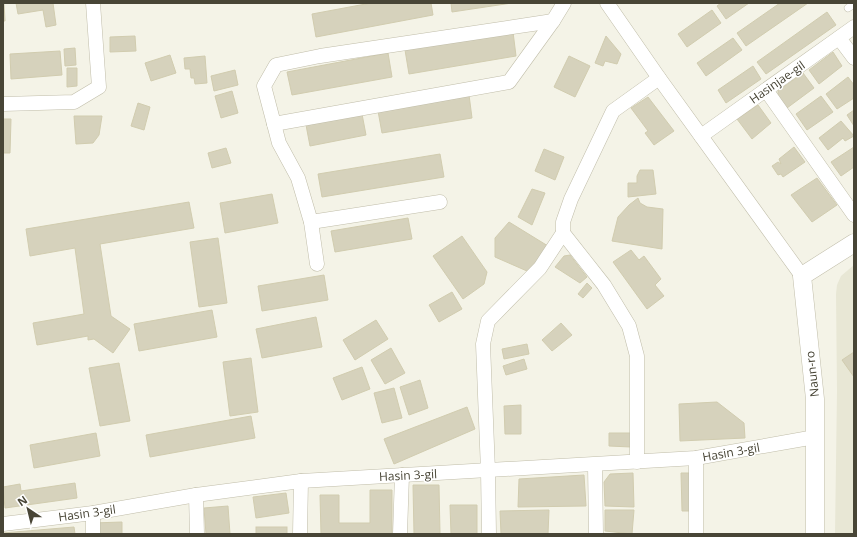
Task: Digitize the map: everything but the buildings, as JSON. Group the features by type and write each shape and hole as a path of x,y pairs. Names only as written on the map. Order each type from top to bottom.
{"street":[{"path":"3,104 74,102 99,87 93,3"},
{"path":"274,124 509,82 553,21 564,3"},
{"path":"607,3 659,78 802,276 854,243"},
{"path":"317,264 311,222 298,178 279,142 264,86 276,65 320,56 553,21"},
{"name":"Hasinjae-gil","path":"701,136 854,27"},
{"path":"839,38 854,58"},
{"path":"489,534 483,344 488,320 540,268 563,233 563,222 571,199 613,111 659,78"},
{"path":"766,90 854,215"},
{"path":"311,222 440,202"},
{"path":"563,233 604,285 629,326 637,356 637,462"},
{"name":"Naun-ro","path":"802,276 815,399 815,534"},
{"name":"Hasin 3-gil","path":"3,524 93,513 196,495 301,481 696,458 815,437"},
{"path":"696,458 696,534"},
{"path":"595,465 596,534"},
{"path":"400,534 402,476"},
{"path":"300,534 301,481"},
{"path":"196,495 197,534"},
{"path":"93,513 93,534"}],"shaded area":[{"path":"854,265 854,534 835,534 837,391 836,294 837,285 841,276"}]}
